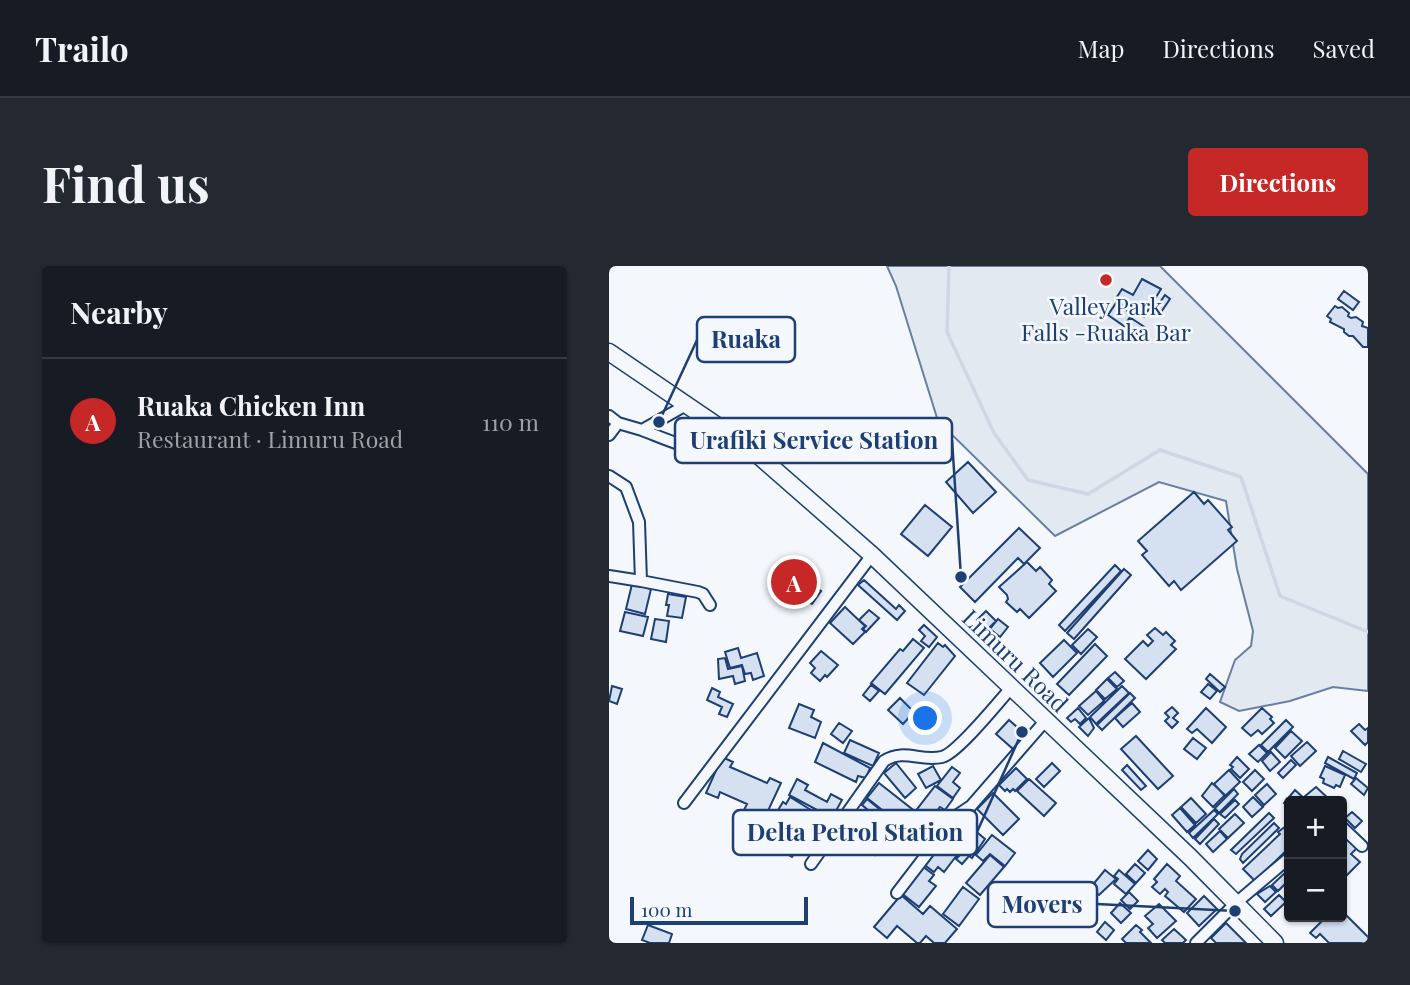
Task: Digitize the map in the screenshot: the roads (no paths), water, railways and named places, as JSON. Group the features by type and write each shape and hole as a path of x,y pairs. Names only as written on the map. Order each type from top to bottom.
{"main road":[{"name":"Limuru Road","path":"609,352 750,448 872,555 1275,943"}],"street":[{"path":"642,430 688,404"},
{"path":"609,435 613,420 685,447 707,452 727,453 750,448"},
{"path":"609,476 627,487 639,522 641,581"},
{"path":"684,803 872,555"},
{"path":"609,576 698,592 703,594 710,605"},
{"path":"811,864 884,761 901,754 934,758 947,756 1012,687"},
{"path":"897,893 956,816 971,806 1046,720"},
{"path":"1347,832 1362,846"},
{"path":"1196,943 1236,903 1288,859"}],"waterway":[{"path":"949,266 947,332 994,433 1028,480 1088,494 1160,450 1241,477 1280,596 1368,632"}],"place":[{"name":"Valley Park Falls -Ruaka Bar","path":"1106,280"},
{"name":"Ruaka","path":"659,422"},
{"name":"Urafiki Service Station","path":"961,577"},
{"name":"Ruaka Chicken Inn","path":"794,582"},
{"name":"Delta Petrol Station","path":"1022,732"},
{"name":"Movers","path":"1235,911"}]}
